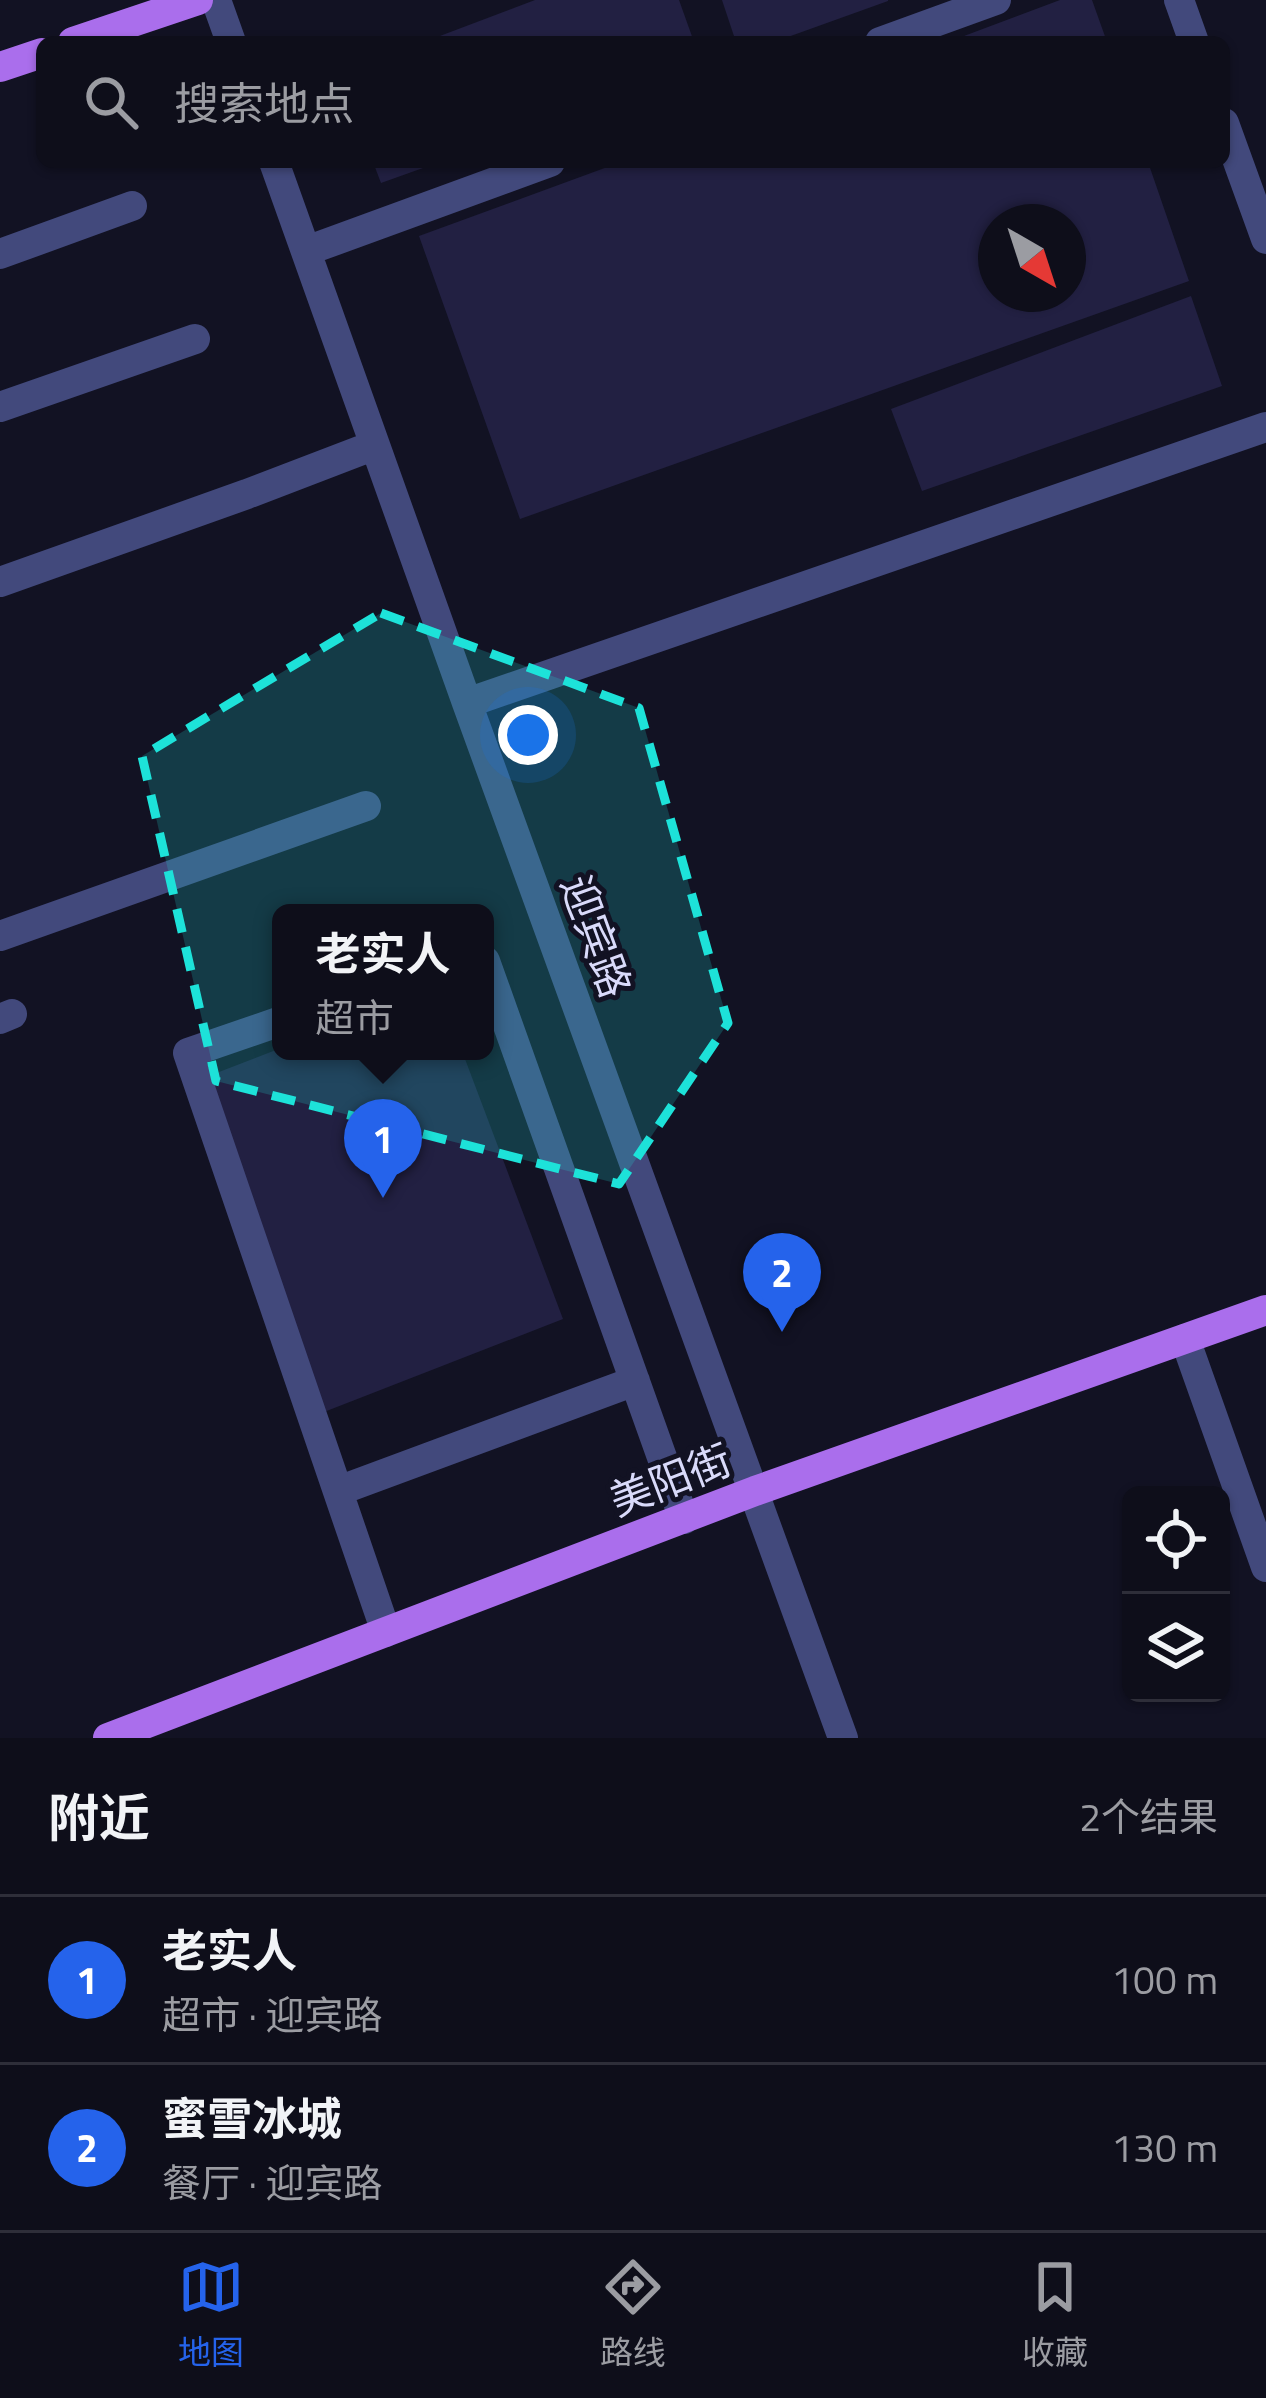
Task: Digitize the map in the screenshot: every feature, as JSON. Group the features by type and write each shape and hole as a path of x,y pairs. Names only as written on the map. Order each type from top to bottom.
{"main road":[{"path":"91,36 198,0"},
{"path":"0,67 36,54"},
{"name":"美阳街","path":"108,1738 755,1491 1266,1310"}],"street":[{"path":"216,0 229,36"},
{"path":"897,36 996,0"},
{"path":"1179,0 1192,36"},
{"path":"1230,137 1260,206 1266,239"},
{"name":"迎宾路","path":"276,168 844,1738"},
{"path":"306,251 534,168"},
{"path":"0,254 132,206"},
{"path":"0,407 195,340"},
{"path":"467,703 1266,427"},
{"path":"0,582 374,445"},
{"path":"0,936 366,806"},
{"path":"494,986 684,1519"},
{"path":"272,1024 188,1053 386,1632"},
{"path":"1185,1339 1266,1567"},
{"path":"338,1491 635,1381"}],"highlighted area":[{"path":"381,613 639,708 728,1023 619,1184 216,1081 142,756"}],"building":[{"path":"535,0 679,0 692,36 440,36"},
{"path":"722,0 888,0 791,36 734,36"},
{"path":"1060,0 1092,0 1105,36 964,36"},
{"path":"375,168 423,168 381,183"},
{"path":"605,168 1150,168 1189,281 520,519 419,236"},
{"path":"1191,296 1222,386 922,491 891,409"},
{"path":"272,1051 272,1060 465,1060 563,1319 324,1412 206,1077"}],"place":[{"name":"老实人","path":"383,1198"},
{"name":"蜜雪冰城","path":"782,1332"}]}
